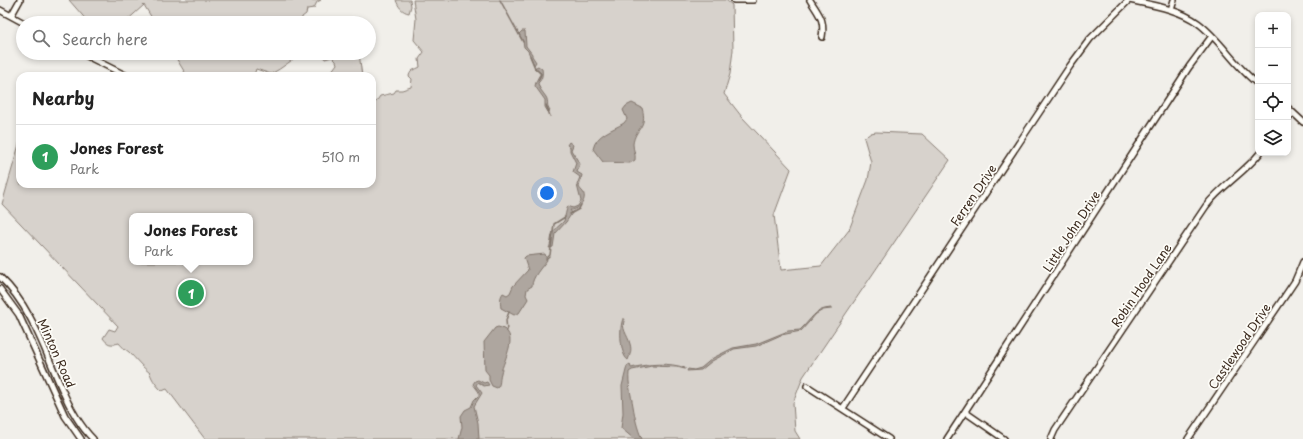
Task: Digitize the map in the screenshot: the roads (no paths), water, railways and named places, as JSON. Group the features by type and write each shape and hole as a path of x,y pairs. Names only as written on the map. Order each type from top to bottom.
{"street":[{"path":"11,16 20,0"},
{"path":"734,0 753,0"},
{"path":"810,0 822,20 824,27 822,37"},
{"path":"1129,0 1171,10 1194,20 1212,36 1237,66 1255,81"},
{"name":"Ferren Drive","path":"843,408 1070,66 1090,39 1129,0"},
{"path":"1171,10 1174,0"},
{"path":"0,10 16,19"},
{"name":"Little John Drive","path":"947,439 1189,67 1212,36"},
{"path":"95,60 118,72"},
{"path":"1291,115 1293,113 1303,122"},
{"name":"Robin Hood Lane","path":"1051,439 1055,430 1212,197 1237,177 1258,156"},
{"name":"Castlewood Drive","path":"1188,439 1292,285 1303,262"},
{"name":"Minton Road","path":"0,277 11,288 25,308 72,411 80,425 93,439"},
{"name":"Minton Road","path":"0,289 9,299 19,315 65,416 81,439"},
{"path":"807,386 889,439"},
{"path":"965,412 1004,439"}],"waterway":[{"path":"500,0 523,42"},
{"path":"530,56 535,68 541,74 538,81"},
{"path":"546,105 550,116"},
{"path":"570,214 579,209 581,205"},
{"path":"546,259 550,255 554,224 565,217"},
{"path":"507,331 506,320 509,312"}],"place":[{"name":"Jones Forest","path":"191,293"}]}
